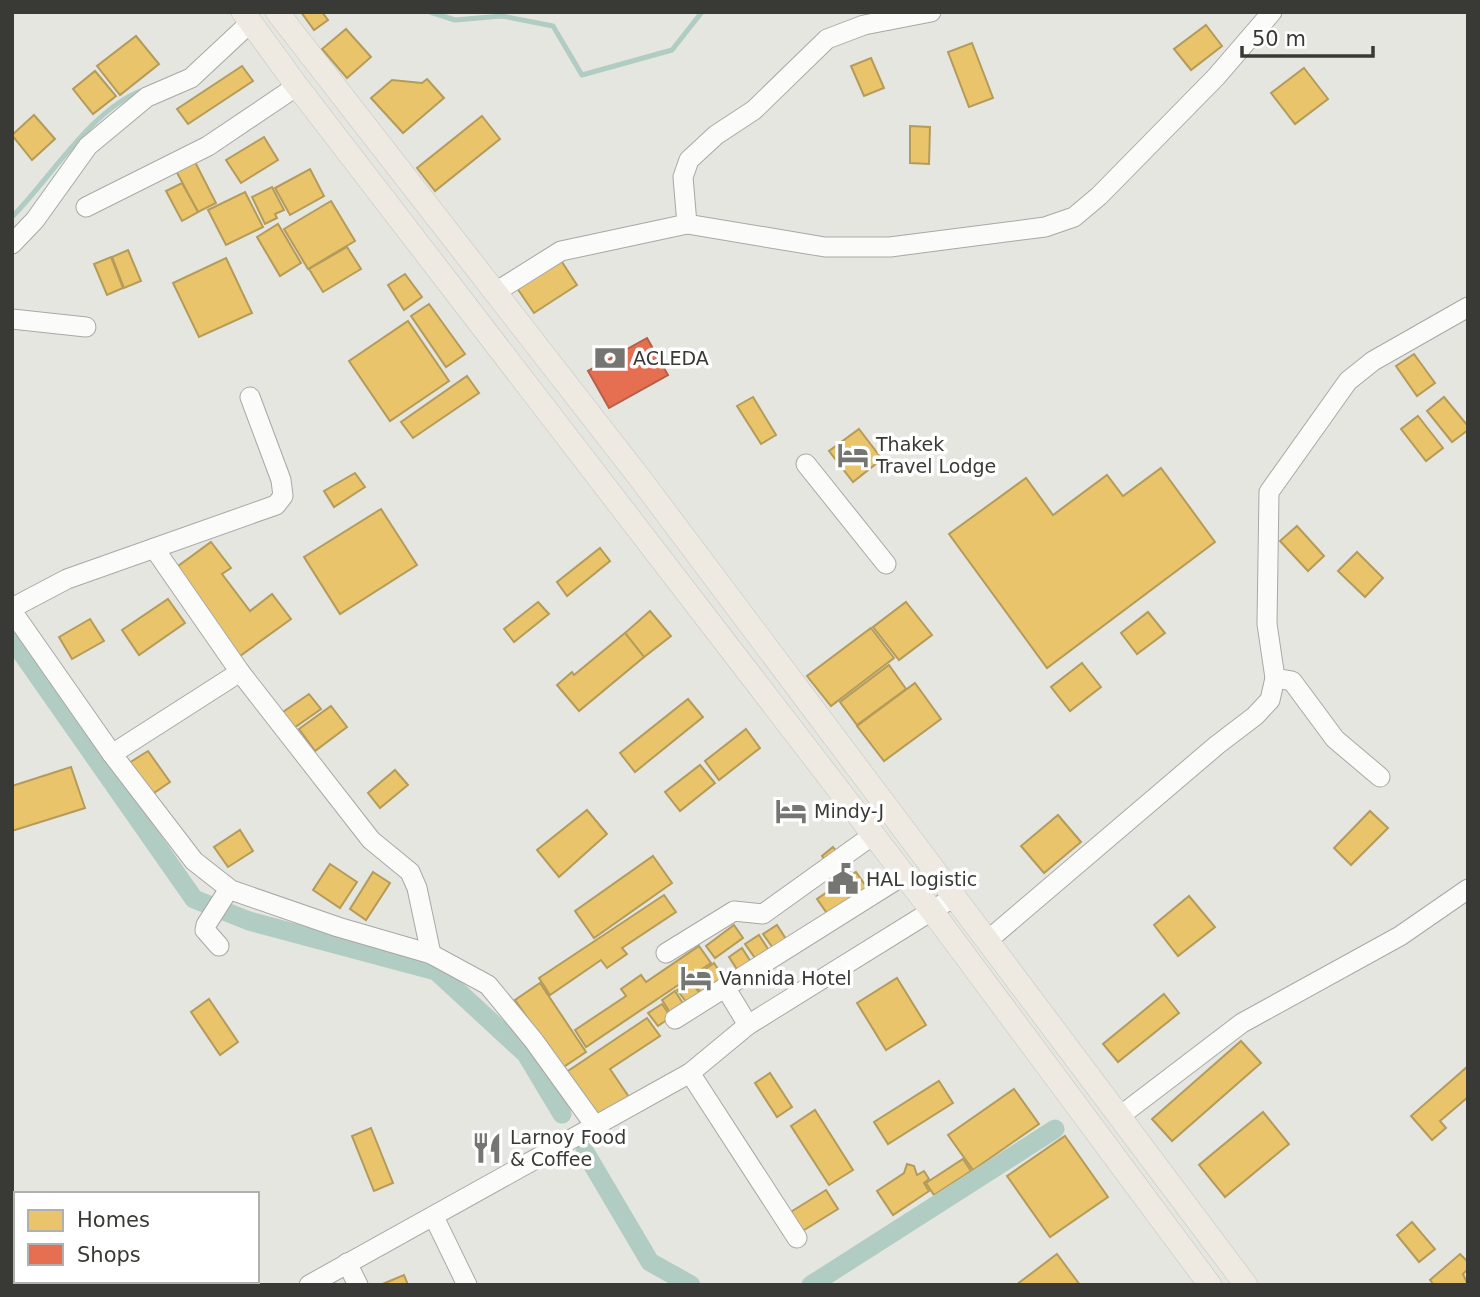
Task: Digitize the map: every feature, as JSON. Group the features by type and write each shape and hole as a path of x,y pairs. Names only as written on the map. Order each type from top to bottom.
{"main road":[{"path":"277,12 639,477 1246,1285"},
{"path":"247,17 296,86 932,911 1210,1285"}],"street":[{"path":"687,224 683,177 689,160 716,135 754,110 827,39 864,25 931,12"},
{"path":"494,293 561,251 687,224 825,247 890,247 1045,227 1074,217 1099,196 1216,78 1272,12"},
{"path":"12,244 34,220 88,146 147,97 191,78 247,17"},
{"path":"86,207 208,146 296,86"},
{"path":"987,941 1217,744 1255,716 1269,700 1275,678 1267,624 1269,492 1348,381 1373,360 1468,307"},
{"path":"12,319 86,327"},
{"path":"250,397 281,480 283,496 276,505 68,579 12,609 112,754 194,861 229,889 338,927 431,954 488,985 534,1041 596,1127"},
{"path":"806,464 886,564"},
{"path":"153,548 240,672 371,841 410,873 417,888 431,954"},
{"path":"112,754 240,672"},
{"path":"1275,678 1292,681 1335,739 1380,777"},
{"path":"666,953 734,911 763,914 873,835"},
{"path":"675,1018 904,875"},
{"path":"219,946 205,929 229,889"},
{"path":"1120,1116 1242,1023 1400,936 1468,889"},
{"path":"309,1285 690,1073 748,1025 954,897"},
{"path":"726,987 748,1025"},
{"path":"690,1073 797,1238"},
{"path":"434,1217 467,1285"},
{"path":"347,1264 358,1285"}],"building: Homes":[{"path":"301,12 322,12 328,20 314,30"},
{"path":"1206,25 1222,46 1191,70 1174,49"},
{"path":"346,29 371,57 347,78 322,49"},
{"path":"136,36 159,64 120,95 97,66"},
{"path":"972,43 993,98 969,107 948,52"},
{"path":"871,58 884,88 864,96 851,66"},
{"path":"242,66 253,81 188,124 177,109"},
{"path":"1304,68 1328,99 1295,124 1271,93"},
{"path":"95,71 116,96 93,114 73,89"},
{"path":"427,79 444,98 403,133 371,98 392,80 422,83"},
{"path":"34,115 55,139 32,160 12,135"},
{"path":"482,116 500,139 435,191 417,168"},
{"path":"910,126 930,127 929,164 910,163"},
{"path":"264,137 278,160 241,183 226,160"},
{"path":"194,160 216,203 198,212 175,169"},
{"path":"310,169 324,196 290,215 275,188"},
{"path":"182,183 198,212 182,221 166,191"},
{"path":"272,187 284,210 275,214 277,218 265,224 252,197"},
{"path":"245,192 263,227 226,245 208,210"},
{"path":"331,201 355,241 308,269 284,229"},
{"path":"278,224 301,263 280,276 257,237"},
{"path":"347,247 361,269 323,292 309,269"},
{"path":"128,250 141,281 124,288 112,257"},
{"path":"111,257 123,288 107,295 94,264"},
{"path":"226,258 252,313 199,337 173,283"},
{"path":"560,259 577,285 534,313 517,288"},
{"path":"405,274 422,297 404,310 388,285"},
{"path":"429,304 465,354 446,367 411,316"},
{"path":"408,321 449,381 390,421 349,361"},
{"path":"1414,354 1435,383 1417,396 1396,366"},
{"path":"467,376 479,393 413,438 401,422"},
{"path":"753,397 776,435 761,444 737,406"},
{"path":"1444,397 1468,426 1468,430 1452,442 1427,411"},
{"path":"1418,416 1443,448 1426,461 1401,429"},
{"path":"859,429 882,459 853,482 829,451"},
{"path":"1161,468 1215,542 1047,668 949,534 1026,478 1053,515 1107,475 1123,496"},
{"path":"355,473 365,487 334,507 324,491"},
{"path":"381,509 417,565 340,614 304,557"},
{"path":"1297,526 1324,556 1308,571 1280,541"},
{"path":"211,542 231,568 222,574 250,611 272,594 291,619 240,656 174,569"},
{"path":"600,548 610,561 567,596 557,582"},
{"path":"1357,552 1383,578 1365,597 1338,571"},
{"path":"168,599 185,623 139,655 122,630"},
{"path":"538,602 549,614 514,642 504,629"},
{"path":"906,602 932,635 899,660 873,627"},
{"path":"650,611 671,636 644,657 625,633"},
{"path":"1148,612 1165,633 1137,654 1121,633"},
{"path":"90,619 104,641 72,659 59,637"},
{"path":"871,628 894,658 831,706 807,676"},
{"path":"625,633 644,657 579,711 557,685 572,672 574,675"},
{"path":"1082,663 1101,687 1070,711 1051,687"},
{"path":"889,665 906,689 857,725 840,702"},
{"path":"915,683 941,719 884,761 857,726"},
{"path":"309,694 321,709 291,730 280,714"},
{"path":"688,699 703,717 635,772 620,753"},
{"path":"331,706 347,727 315,751 299,729"},
{"path":"746,729 760,748 719,780 705,761"},
{"path":"148,751 170,782 151,795 129,763"},
{"path":"700,765 715,783 680,811 665,792"},
{"path":"71,767 85,808 12,831 12,786"},
{"path":"395,770 408,785 380,808 368,793"},
{"path":"587,810 607,834 559,877 537,850"},
{"path":"1370,811 1388,828 1351,865 1334,848"},
{"path":"1058,815 1081,842 1044,873 1021,846"},
{"path":"240,830 253,851 228,867 214,847"},
{"path":"833,847 851,870 839,879 822,856"},
{"path":"653,856 672,883 594,938 575,911"},
{"path":"330,864 357,882 340,908 313,890"},
{"path":"373,872 390,883 366,920 350,909"},
{"path":"856,872 870,892 831,919 817,899"},
{"path":"664,895 676,912 622,948 627,954 607,968 601,960 550,995 539,978"},
{"path":"1189,896 1215,927 1178,956 1154,925"},
{"path":"734,925 743,938 715,958 706,946"},
{"path":"777,925 786,939 773,948 763,934"},
{"path":"759,935 768,949 755,958 745,944"},
{"path":"699,946 711,963 586,1047 575,1030 626,996 621,989 641,975 646,982"},
{"path":"742,948 751,962 738,971 729,957"},
{"path":"714,963 724,978 701,993 692,979"},
{"path":"897,978 926,1025 886,1050 857,1003"},
{"path":"691,981 700,994 687,1003 677,990"},
{"path":"540,983 586,1052 562,1068 515,1000"},
{"path":"675,991 684,1005 671,1014 662,1000"},
{"path":"1164,994 1179,1013 1118,1062 1103,1044"},
{"path":"209,999 238,1042 220,1055 191,1012"},
{"path":"662,1004 671,1017 658,1026 648,1013"},
{"path":"647,1018 660,1036 610,1069 629,1097 594,1121 562,1075"},
{"path":"1241,1041 1261,1063 1172,1141 1152,1119"},
{"path":"1468,1066 1468,1097 1440,1121 1446,1128 1432,1140 1411,1116"},
{"path":"770,1073 792,1107 777,1117 755,1083"},
{"path":"939,1081 953,1103 888,1144 874,1122"},
{"path":"1014,1089 1039,1124 973,1170 948,1135"},
{"path":"815,1110 853,1170 829,1185 791,1126"},
{"path":"1263,1112 1289,1144 1225,1197 1199,1165"},
{"path":"371,1128 393,1183 374,1191 352,1136"},
{"path":"1065,1136 1108,1197 1050,1237 1007,1176"},
{"path":"963,1159 971,1171 934,1195 926,1183"},
{"path":"907,1164 914,1166 917,1175 924,1171 929,1179 924,1183 929,1191 893,1215 877,1191 904,1173"},
{"path":"826,1190 838,1209 801,1232 789,1213"},
{"path":"1412,1222 1435,1249 1419,1262 1397,1235"},
{"path":"1057,1254 1080,1285 1016,1285"},
{"path":"1460,1254 1468,1262 1468,1269 1463,1274 1468,1285 1434,1285 1430,1280"},
{"path":"404,1275 408,1285 380,1285"},
{"path":"134,1283 161,1285 135,1285"}],"building: Shops":[{"path":"647,338 668,375 609,408 588,371"}],"waterway":[{"path":"430,12 455,20 502,16 553,26 582,75 672,50 702,12"},
{"path":"12,217 89,129 124,99 143,90"},
{"path":"12,639 194,899 249,921 436,971 526,1054 562,1114"},
{"path":"811,1285 1055,1129"},
{"path":"585,1152 650,1262 691,1285"}],"place":[{"name":"ACLEDA","path":"610,358"},
{"name":"Thakek Travel Lodge","path":"853,455"},
{"name":"Mindy-J","path":"791,811"},
{"name":"HAL logistic","path":"843,879"},
{"name":"Vannida Hotel","path":"696,978"},
{"name":"Larnoy Food & Coffee","path":"487,1148"}]}
